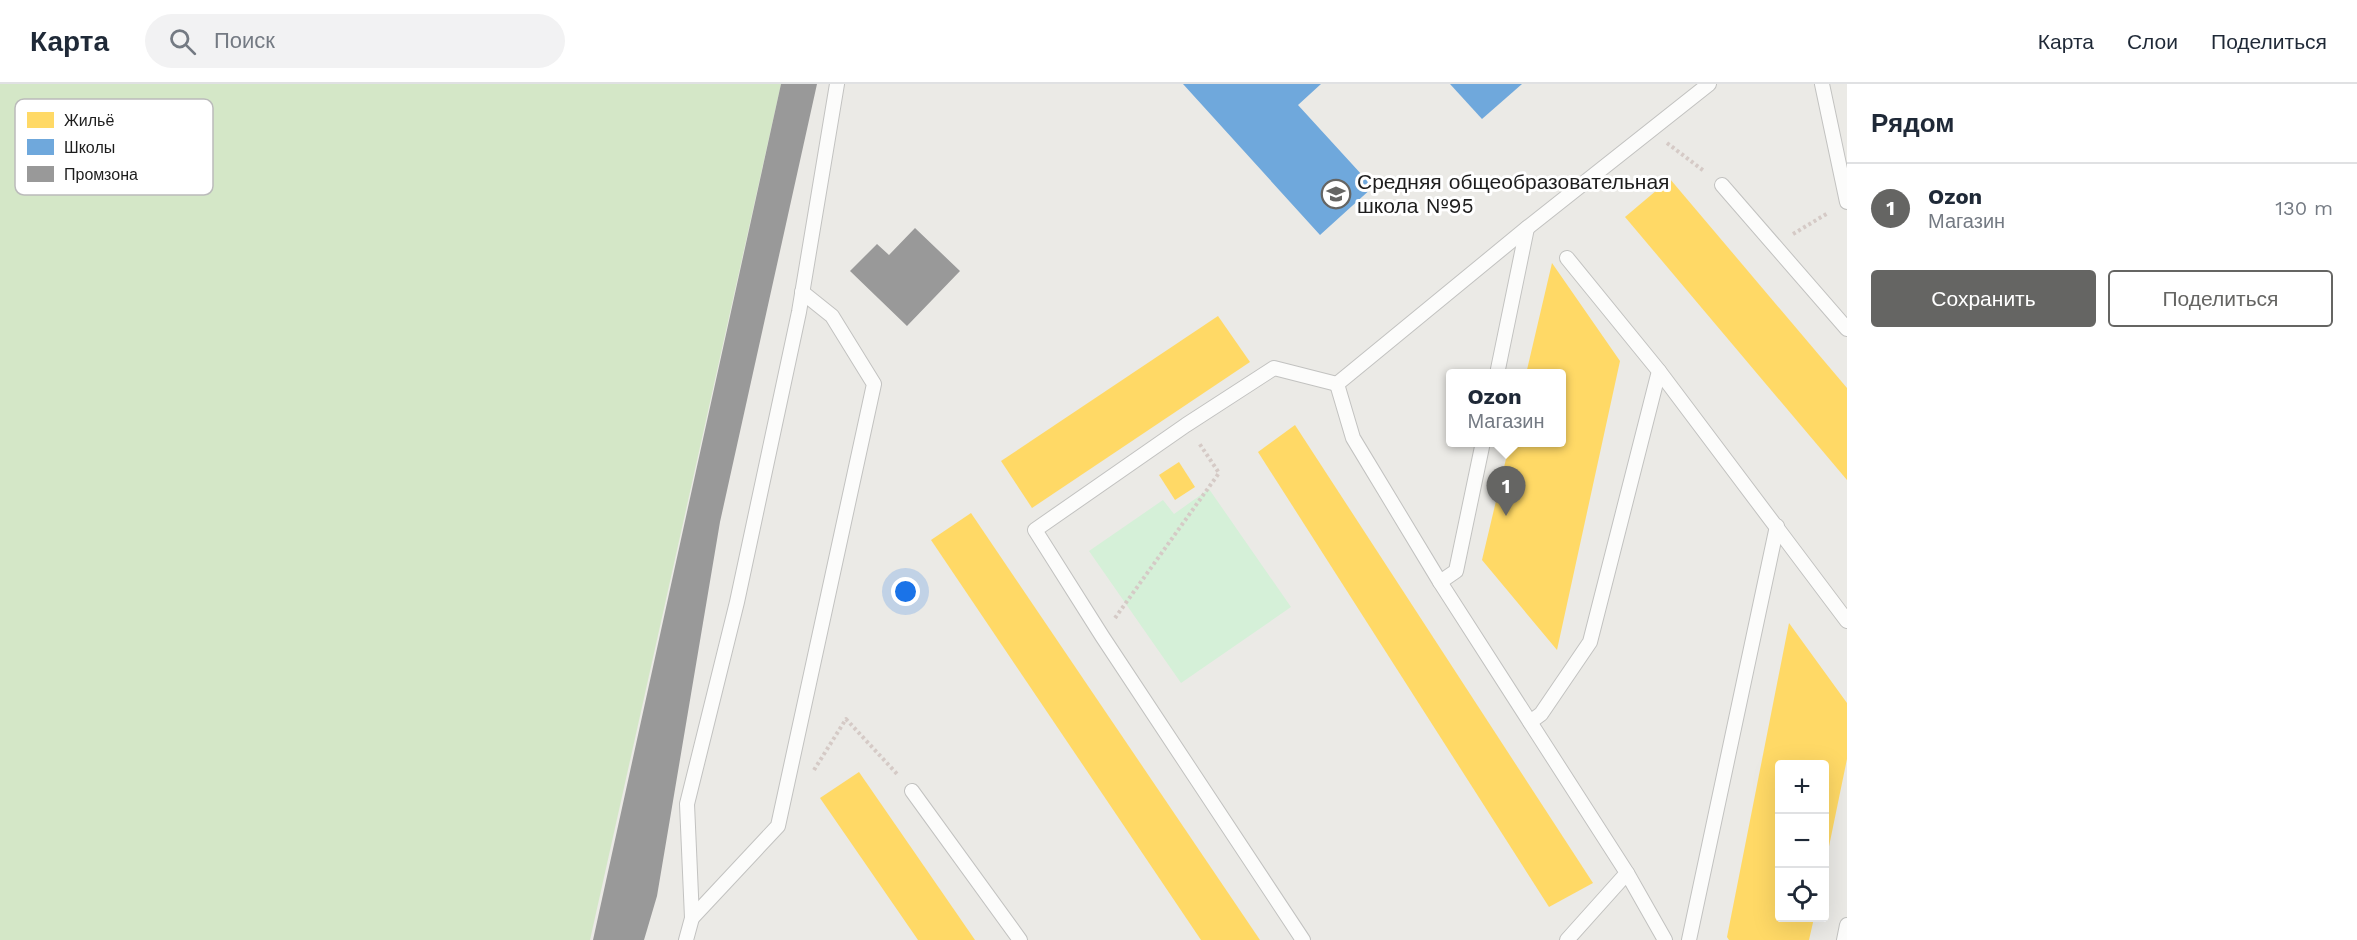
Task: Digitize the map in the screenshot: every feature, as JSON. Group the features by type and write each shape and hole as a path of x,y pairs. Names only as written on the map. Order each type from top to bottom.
{"lane":[{"path":"686,940 692,918 687,804 737,602 802,292 837,84"},
{"path":"1337,384 1527,228 1709,84"},
{"path":"1822,84 1847,202"},
{"path":"1722,185 1847,329"},
{"path":"1498,369 1527,228"},
{"path":"1567,258 1659,371 1847,621"},
{"path":"692,918 778,826 874,384 831,316 802,292"},
{"path":"1303,940 1102,636 1035,530 1274,368 1337,384"},
{"path":"1530,722 1541,714 1590,642 1659,371"},
{"path":"1337,384 1353,438 1440,582 1627,873 1665,940"},
{"path":"1440,582 1456,571 1482,447"},
{"path":"1689,940 1777,526"},
{"path":"912,791 1020,940"},
{"path":"1567,940 1627,873"},
{"path":"1844,940 1847,925"}],"path":[{"path":"1650,130 1722,185"},
{"path":"1775,245 1847,202"},
{"path":"1102,636 1219,473 1186,426"},
{"path":"809,777 846,719 912,791"}],"green space":[{"path":"0,84 781,84 590,940 0,940"},
{"path":"1209,489 1291,607 1181,683 1089,551 1163,500 1174,514"}],"building: Жильё":[{"path":"1670,179 1847,388 1847,480 1625,217"},
{"path":"1552,263 1620,361 1557,650 1482,560 1509,447 1566,447 1566,369 1527,369"},
{"path":"1218,316 1250,362 1032,508 1001,461"},
{"path":"1295,425 1593,883 1549,907 1258,452"},
{"path":"1179,462 1195,487 1175,500 1159,475"},
{"path":"971,513 1260,940 1201,940 931,540"},
{"path":"1789,623 1847,703 1847,759 1829,846 1829,760 1775,760 1775,922 1813,922 1809,940 1729,940 1727,937"},
{"path":"859,772 975,940 918,940 820,798"}],"building: Школы":[{"path":"1183,84 1321,84 1298,105 1373,187 1320,235"},
{"path":"1450,84 1522,84 1482,119"}],"building: Промзона":[{"path":"781,84 817,84 720,522 657,896 644,940 593,940"},
{"path":"915,228 960,271 907,326 850,271 877,244 889,255"}],"place":[{"name":"Средняя общеобразовательная школа №95","path":"1336,194"},
{"name":"Ozon","path":"1506,516"}]}
